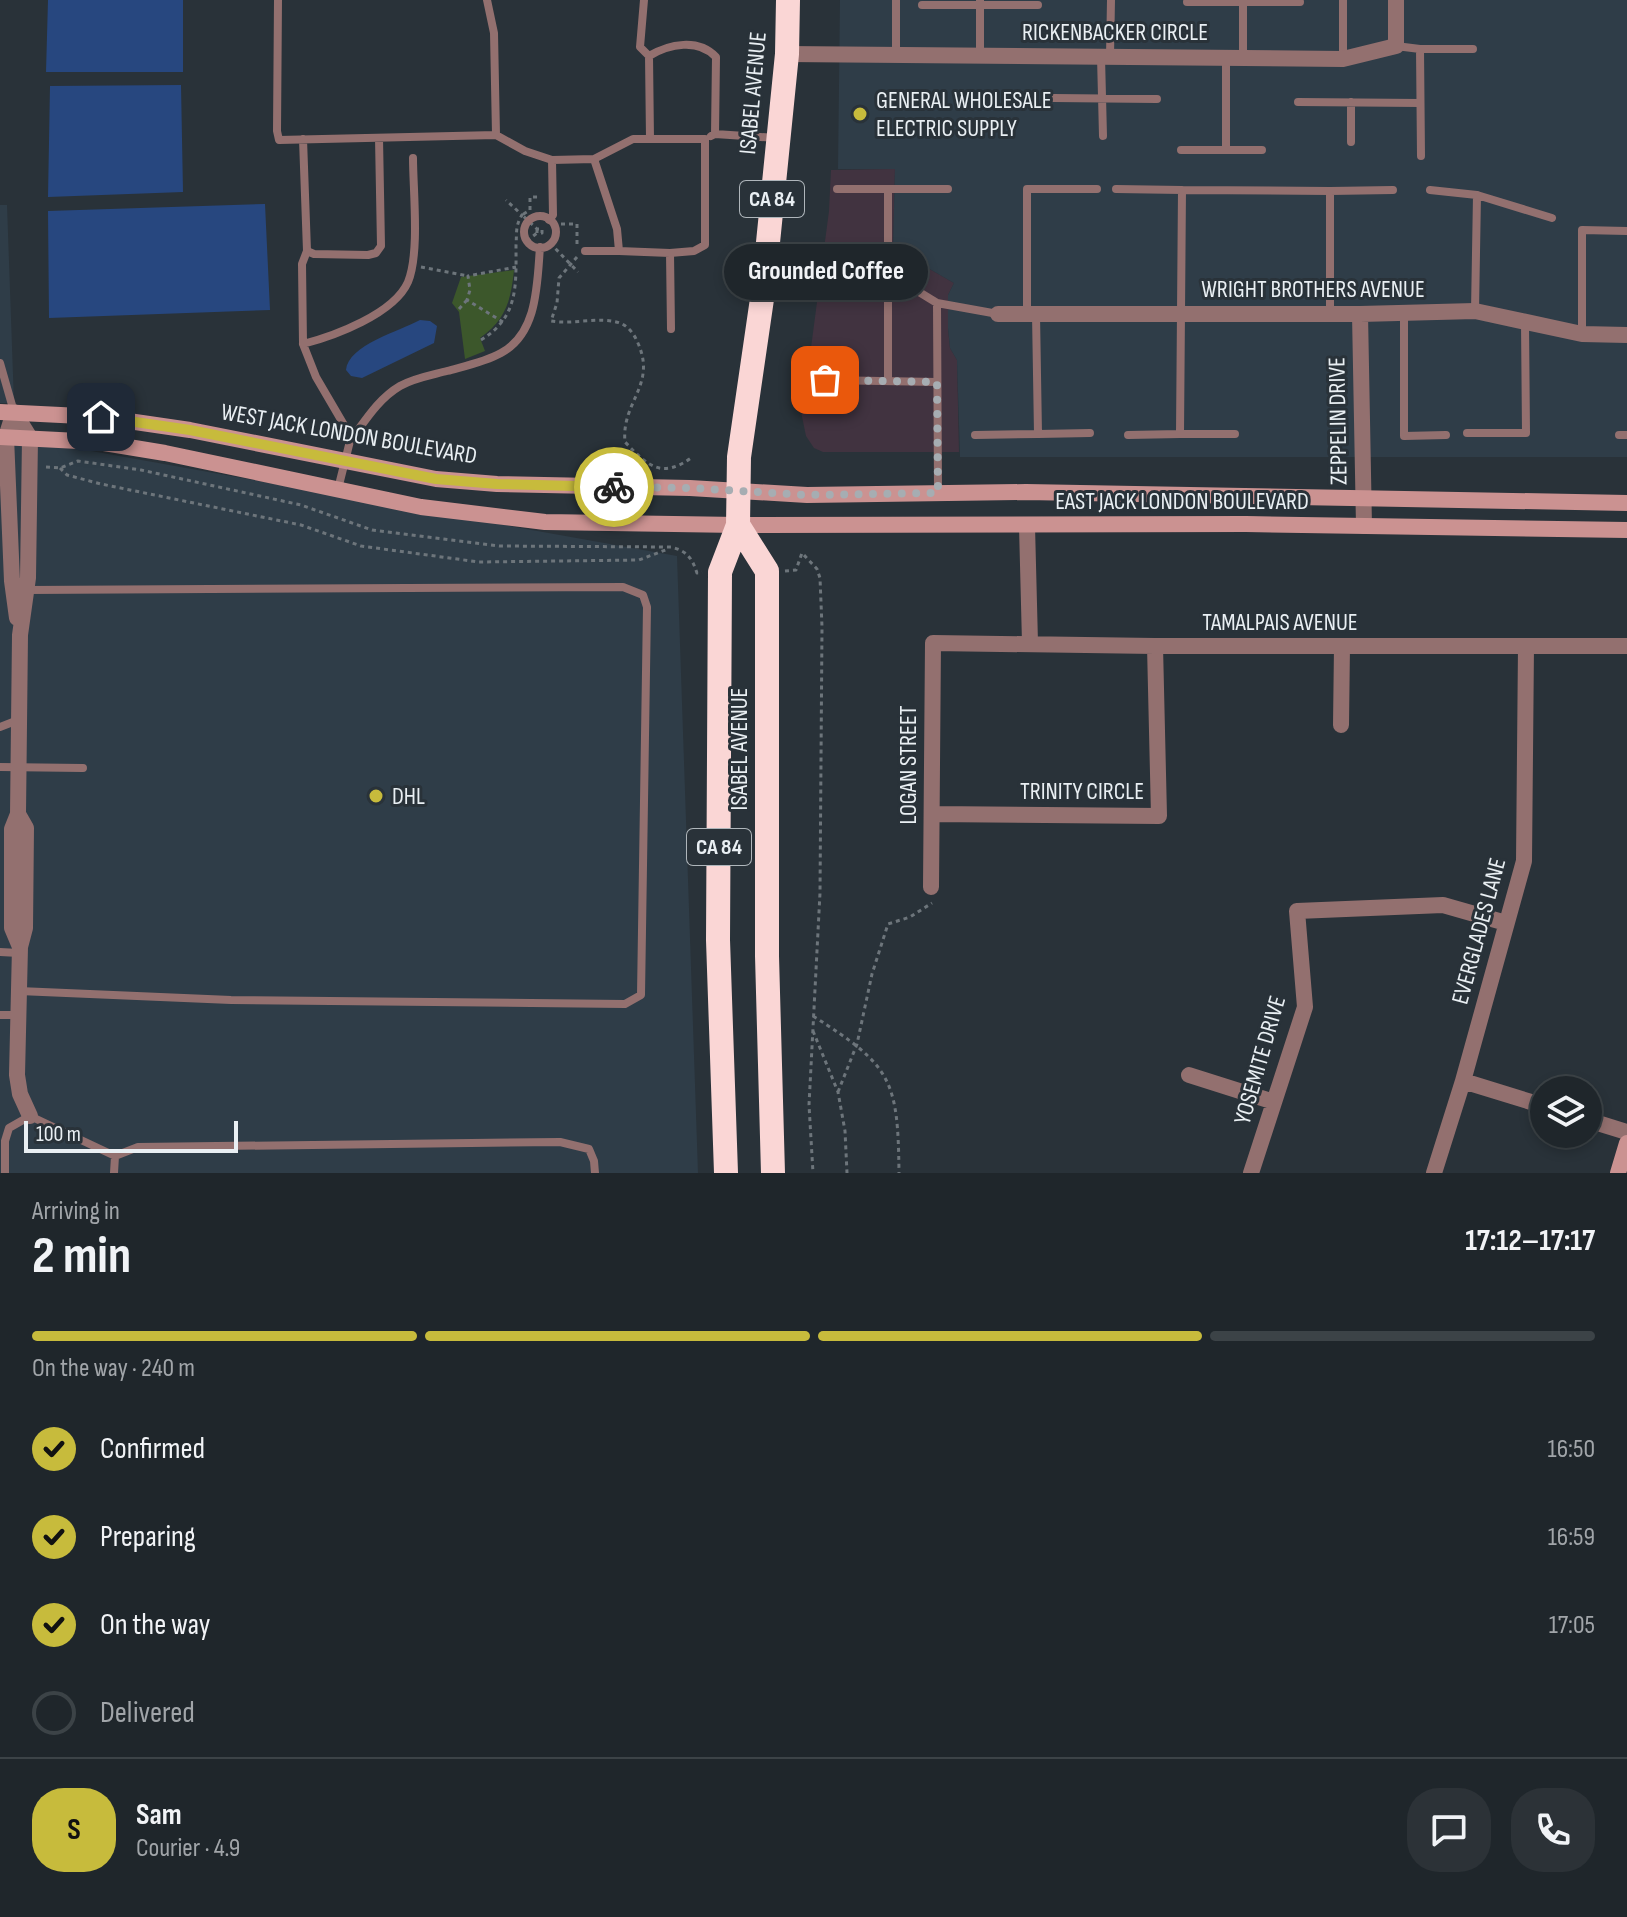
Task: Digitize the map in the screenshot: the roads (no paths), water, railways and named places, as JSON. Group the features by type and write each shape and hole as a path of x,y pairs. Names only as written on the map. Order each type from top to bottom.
{"highway":[{"name":"ISABEL AVENUE","path":"726,1173 718,940 720,572 738,525 739,457 761,306 787,54 788,0"},
{"name":"ISABEL AVENUE","path":"738,525 767,571 767,956 773,1173"}],"main road":[{"name":"WEST JACK LONDON BOULEVARD","path":"7,412 101,417 175,428 436,479 497,484 738,491"},
{"path":"3,437 112,444 421,507 545,522 738,525"},
{"name":"EAST JACK LONDON BOULEVARD","path":"738,491 807,495 1026,492 1627,503"},
{"name":"EAST JACK LONDON BOULEVARD","path":"738,525 1364,526 1627,530"},
{"path":"1618,1173 1627,1143"}],"street":[{"path":"1396,0 1396,46"},
{"name":"RICKENBACKER CIRCLE","path":"787,54 1343,59 1396,46"},
{"name":"WRIGHT BROTHERS AVENUE","path":"998,314 1475,311 1582,334 1627,335"},
{"name":"ZEPPELIN DRIVE","path":"1360,314 1364,526"},
{"path":"7,412 3,437 12,581 20,635"},
{"path":"7,412 30,438 26,590 20,635 18,814 12,829 12,928 20,950 17,1075 20,1094 30,1116"},
{"path":"1027,526 1030,643"},
{"name":"TAMALPAIS AVENUE","path":"933,643 1627,646"},
{"name":"LOGAN STREET","path":"933,643 934,894"},
{"name":"TRINITY CIRCLE","path":"932,814 1159,816 1155,646"},
{"path":"1341,725 1342,646"},
{"name":"EVERGLADES LANE","path":"1434,1173 1524,861 1526,646"},
{"name":"YOSEMITE DRIVE","path":"1251,1173 1305,1007 1297,911 1443,905 1506,923"},
{"path":"1189,1075 1274,1102"},
{"path":"1463,1081 1530,1102"},
{"path":"1602,1124 1627,1132"}],"lane":[{"path":"278,0 279,140 496,135 552,160 594,159 633,139 705,139 715,134 778,138"},
{"path":"487,0 494,33 496,135"},
{"path":"644,0 640,47 649,56 650,139"},
{"path":"896,0 896,55"},
{"path":"1103,136 1102,98 1111,0"},
{"path":"1343,0 1343,59"},
{"path":"980,2 980,55"},
{"path":"922,5 980,2 1038,5"},
{"path":"1187,2 1300,2"},
{"path":"1226,150 1243,2"},
{"path":"649,56 665,46 701,45 716,57 715,134"},
{"path":"1396,46 1473,49"},
{"path":"1420,49 1421,156"},
{"path":"1053,98 1157,99"},
{"path":"1298,102 1420,103"},
{"path":"1351,102 1351,142"},
{"path":"307,251 314,254 368,255 376,253 381,246 379,138"},
{"path":"303,139 307,251 302,264 303,344 316,377 347,430 350,441"},
{"path":"585,251 670,253 694,251 705,245 705,139"},
{"path":"1181,150 1262,150"},
{"path":"303,344 359,324 395,300 408,283 413,158"},
{"path":"594,159 617,229 619,251"},
{"path":"552,160 552,223 555,236 551,243 540,247 527,241 525,218 537,216 552,223"},
{"path":"837,189 948,189"},
{"path":"888,189 888,381"},
{"path":"1038,434 1027,189 1097,189"},
{"path":"1116,189 1393,190"},
{"path":"1180,434 1182,190"},
{"path":"1430,190 1477,195 1552,218"},
{"path":"1329,314 1330,191"},
{"path":"1475,311 1477,195"},
{"path":"1582,334 1582,230 1627,231"},
{"path":"338,489 350,441 378,404 404,384 481,361 513,345 524,331 535,303 540,247"},
{"path":"670,253 671,329"},
{"path":"888,273 937,303 998,314"},
{"path":"937,303 938,493"},
{"path":"1404,313 1404,436 1446,435"},
{"path":"1467,433 1526,433 1525,322"},
{"path":"0,363 7,412"},
{"path":"825,380 937,382"},
{"path":"975,435 1090,433"},
{"path":"1128,435 1235,434"},
{"path":"19,991 231,1000 594,1004 625,1004 641,995 647,607 643,595 623,587 26,590"},
{"path":"0,727 19,720"},
{"path":"0,767 83,768"},
{"path":"0,952 20,950"},
{"path":"0,1015 18,1015"},
{"path":"5,1173 5,1141 9,1128 30,1116 115,1156 138,1147 560,1142 589,1149 595,1173"},
{"path":"114,1173 115,1156"}],"water":[{"path":"48,0 183,0 183,72 46,72"},
{"path":"181,85 183,192 48,197 50,86"},
{"path":"265,204 270,310 49,318 48,211"},
{"path":"420,320 437,326 434,343 362,378 351,376 346,370 349,361 365,346"}],"place":[{"name":"GENERAL WHOLESALE ELECTRIC SUPPLY","path":"860,114"},
{"name":"Grounded Coffee","path":"825,380"},
{"name":"DHL","path":"376,796"}]}
